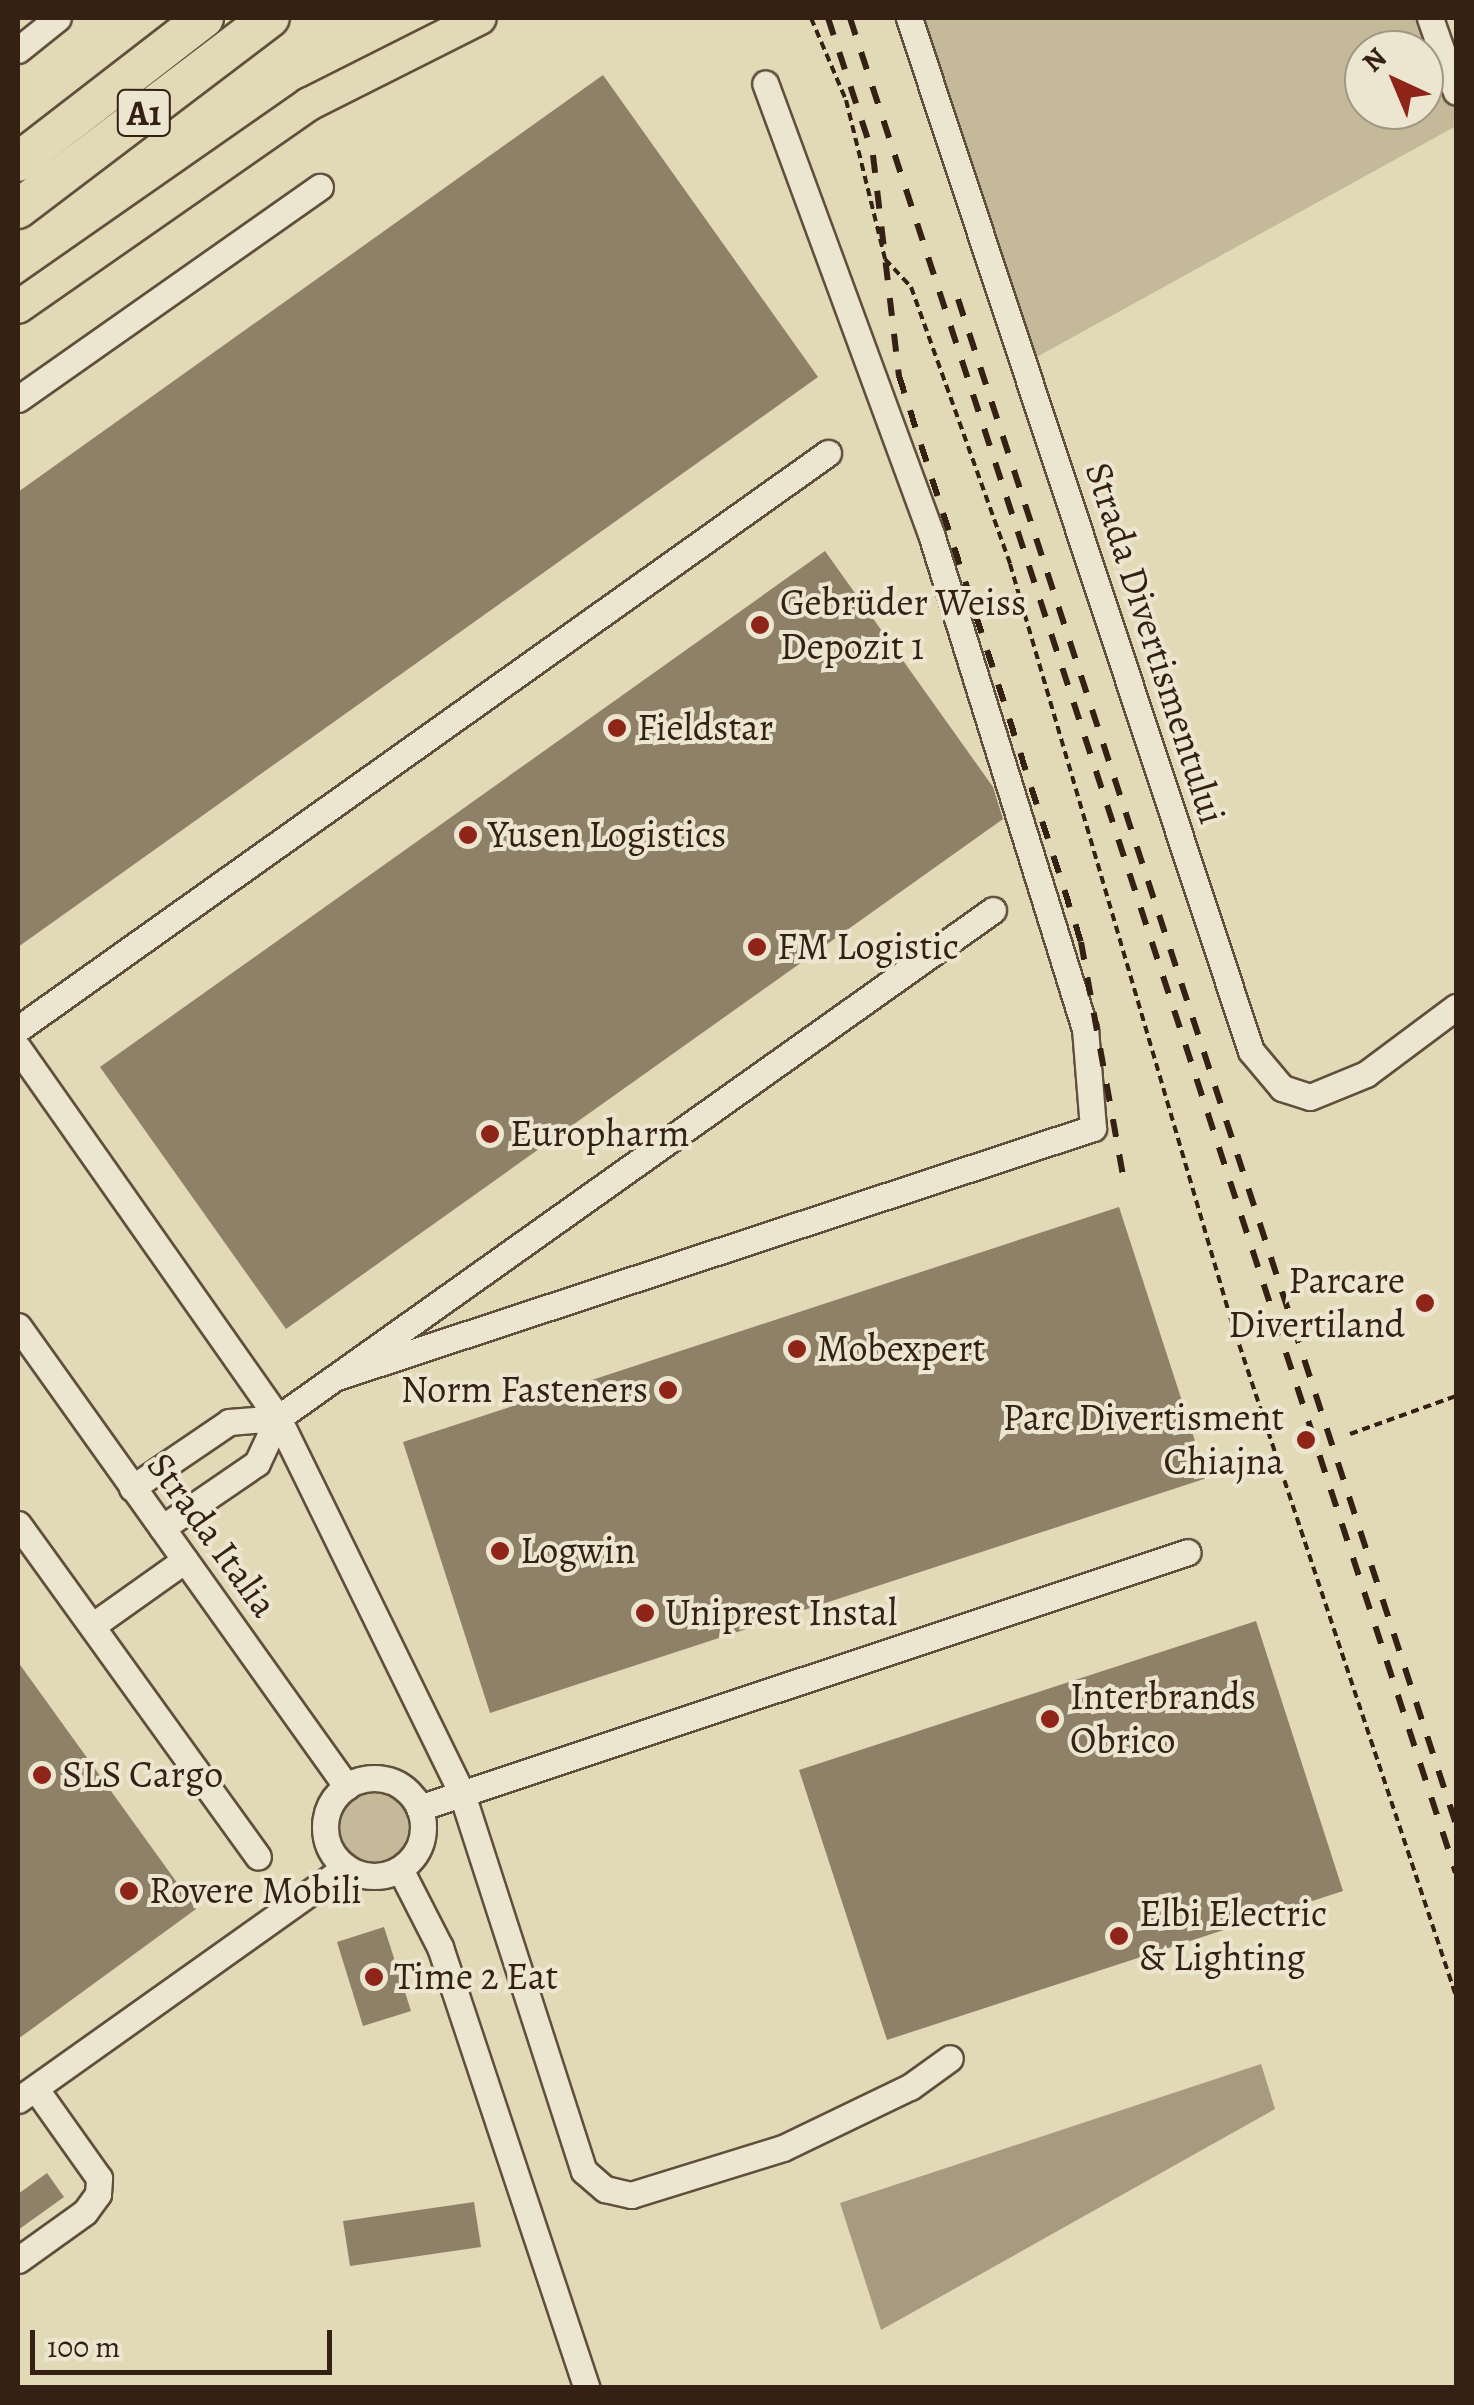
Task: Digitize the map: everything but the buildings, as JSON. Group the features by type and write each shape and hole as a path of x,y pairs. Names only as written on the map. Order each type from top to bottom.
{"highway":[{"path":"18,138 180,18"},
{"name":"A1","path":"18,162 204,18"},
{"name":"A1","path":"18,210 270,18"}],"main road":[{"path":"18,307 309,104 480,18"}],"street":[{"path":"18,50 58,18"},
{"name":"Strada Divertismentului","path":"909,18 1251,1051 1282,1088 1310,1097 1366,1074 1456,1007"},
{"path":"1430,18 1456,92"},
{"path":"336,1377 1094,1128 1085,1029 937,553 765,84"},
{"path":"18,399 320,187"},
{"path":"18,1029 828,453"},
{"path":"162,1528 257,1463 278,1418 993,910"},
{"path":"18,1048 278,1418 462,1794 578,2162 606,2189 631,2196 784,2148 910,2087 950,2058"},
{"name":"Strada Italia","path":"18,1326 346,1787"},
{"path":"132,1488 229,1422 278,1418"},
{"path":"18,1524 258,1857"},
{"path":"420,1808 1188,1552"},
{"path":"92,1626 185,1560"},
{"path":"388,1780 420,1808 422,1836 400,1869 372,1876 346,1867 329,1846 326,1820 346,1787 388,1780"},
{"path":"18,2260 85,2212 98,2194 99,2178 26,2094 346,1867"},
{"path":"400,1869 440,1947 587,2388"}],"path":[{"path":"811,18 846,100 885,259 911,287 1010,564 1232,1320 1456,1996"},
{"path":"1350,1434 1456,1396"}],"shaded area":[{"path":"909,18 1430,18 1434,30 1344,30 1344,130 1444,130 1444,58 1456,92 1456,126 1024,364"},
{"path":"374,1778 401,1786 415,1800 423,1827 415,1854 401,1868 374,1876 347,1868 333,1854 325,1827 333,1800 347,1786"},
{"path":"1261,2064 1275,2109 881,2330 840,2203"}],"railway":[{"path":"828,18 873,155 899,376 1081,942 1124,1180"},
{"path":"850,18 1456,1873"},
{"path":"958,299 1456,1824"}],"place":[{"name":"Gebrüder Weiss Depozit 1","path":"760,625"},
{"name":"Fieldstar","path":"617,728"},
{"name":"Yusen Logistics","path":"468,835"},
{"name":"FM Logistic","path":"757,947"},
{"name":"Europharm","path":"490,1134"},
{"name":"Parcare Divertiland","path":"1425,1303"},
{"name":"Mobexpert","path":"797,1349"},
{"name":"Norm Fasteners","path":"668,1390"},
{"name":"Parc Divertisment Chiajna","path":"1306,1440"},
{"name":"Logwin","path":"500,1551"},
{"name":"Uniprest Instal","path":"645,1613"},
{"name":"Interbrands Obrico","path":"1050,1719"},
{"name":"SLS Cargo","path":"42,1775"},
{"name":"Rovere Mobili","path":"129,1891"},
{"name":"Elbi Electric & Lighting","path":"1119,1936"},
{"name":"Time 2 Eat","path":"374,1977"}]}
